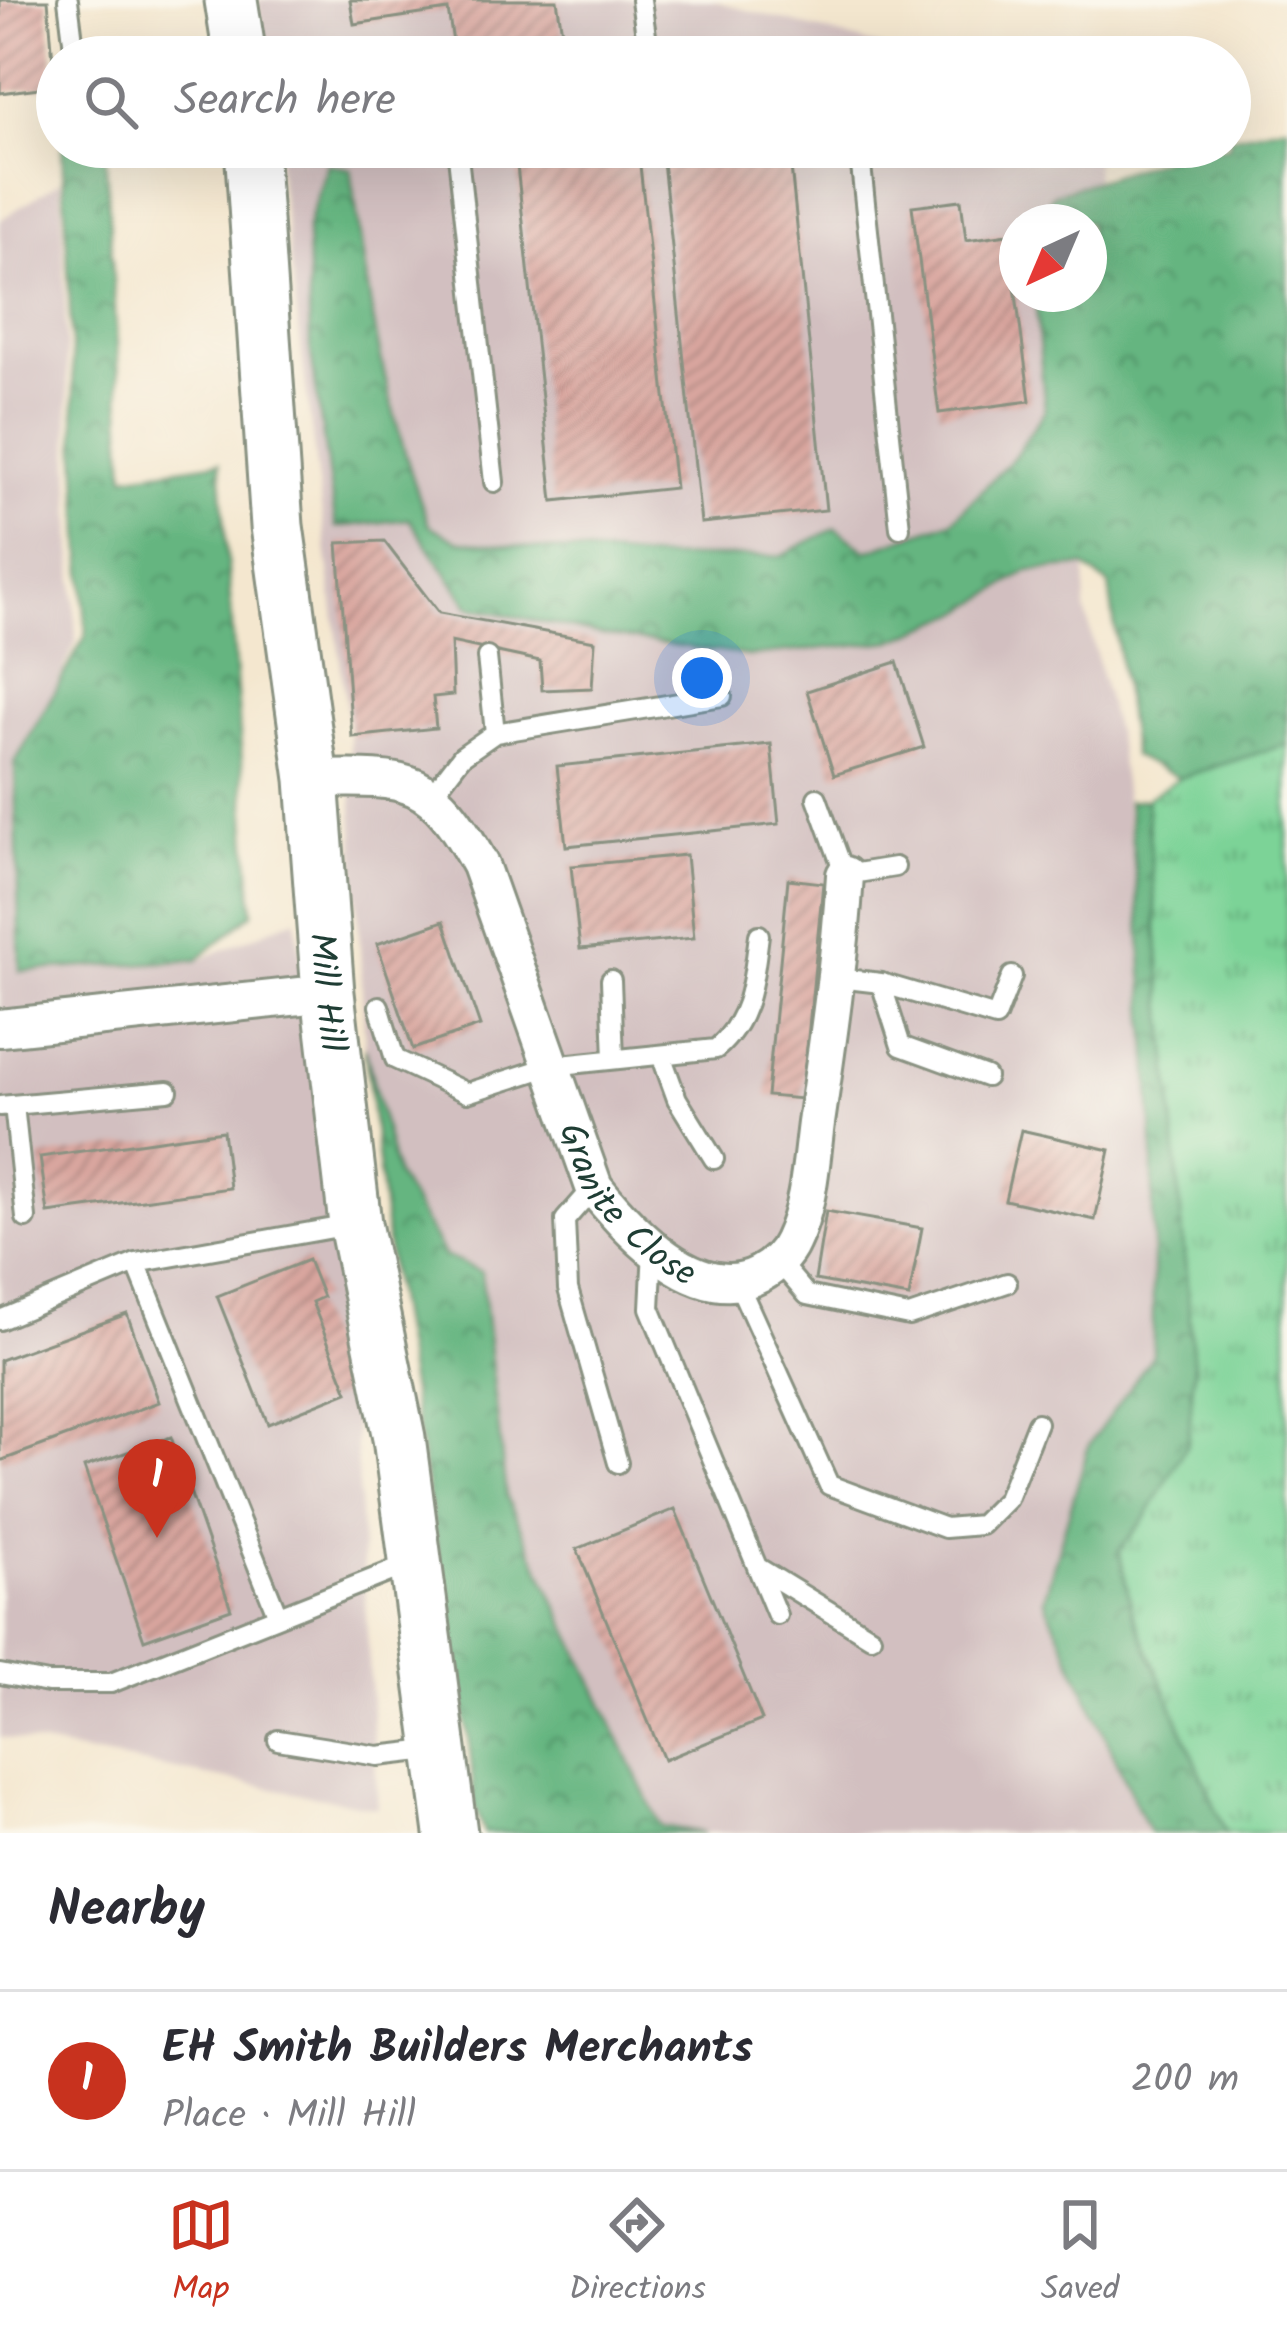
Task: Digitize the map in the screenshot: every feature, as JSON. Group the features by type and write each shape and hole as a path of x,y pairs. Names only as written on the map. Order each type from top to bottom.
{"main road":[{"path":"231,0 237,36"},
{"name":"Mill Hill","path":"251,168 277,526 312,778 328,993 355,1224 399,1438 451,1833"}],"street":[{"path":"312,778 404,781 432,795"},
{"name":"Granite Close","path":"432,795 456,822 480,865 594,1187 626,1227 670,1262 714,1281 738,1283 778,1261"},
{"path":"778,1261 792,1241 807,1186 838,978 845,875"},
{"path":"0,1028 328,993"}],"lane":[{"path":"68,0 72,36"},
{"path":"641,0 646,36"},
{"path":"459,168 494,482"},
{"path":"862,168 900,528"},
{"path":"487,657 495,733"},
{"path":"432,795 462,756 495,733 722,696"},
{"path":"817,798 845,875 896,866"},
{"path":"379,1006 394,1059 467,1093 551,1066 716,1049 734,1034 749,1005 759,934"},
{"path":"838,978 881,983 996,1017 1012,976"},
{"path":"611,980 614,1059"},
{"path":"881,983 901,1046 986,1077"},
{"path":"661,1054 677,1099 714,1159"},
{"path":"26,1218 7,1106 168,1091"},
{"path":"594,1187 565,1220 568,1289 618,1463"},
{"path":"0,1320 136,1263 355,1224"},
{"path":"653,1248 650,1308 777,1615"},
{"path":"778,1261 807,1295 909,1316 1006,1282"},
{"path":"136,1263 278,1616"},
{"path":"738,1283 829,1485 945,1528 981,1525 1006,1499 1037,1423"},
{"path":"0,1674 49,1683 111,1683 415,1562"},
{"path":"757,1567 871,1637"},
{"path":"278,1740 378,1756 440,1749"}],"shaded area":[{"path":"258,0 711,0 842,36 262,36"},
{"path":"279,168 1096,168 1095,204 999,204 999,312 1092,312 1085,609 1119,749 1140,919 1153,1142 1153,1355 1089,1445 1044,1599 1149,1833 704,1833 660,1826 506,1496 481,1272 445,1256 396,1175 365,1048 349,731"},
{"path":"61,181 76,642 18,769 24,969 197,961 296,918 352,1385 378,1808 0,1737 0,220"}],"green space":[{"path":"1287,125 1287,744 1179,778 1133,756 1109,585 1084,566 1028,571 964,611 892,641 750,656 603,635 470,607 409,519 336,527 310,346 307,227 327,168 351,169 379,350 400,437 429,525 458,541 647,558 780,556 836,528 867,551 952,521 1014,457 1045,410 1037,312 1107,312 1107,204 1046,204 1054,194 1134,168 1251,168 1251,133"},
{"path":"63,168 106,168 125,476 220,462 253,913 197,960 20,971 15,763 86,635"},
{"path":"1287,744 1287,1833 1226,1833 1132,1611 1119,1550 1147,1516 1194,1370 1146,799 1179,778"},
{"path":"1146,799 1194,1370 1188,1442 1147,1516 1119,1550 1132,1611 1226,1833 1149,1833 1044,1599 1089,1445 1153,1355 1153,1142 1128,801"},
{"path":"365,1048 396,1175 445,1256 481,1272 506,1496 660,1826 704,1833 484,1833 475,1808 469,1739 390,1267"}],"building":[{"path":"0,0 48,0 51,36 36,36 36,88 0,93"},
{"path":"350,0 557,0 563,36 452,36 448,10 354,24"},
{"path":"517,168 640,168 675,488 553,501"},
{"path":"664,168 791,168 826,510 701,523"},
{"path":"961,200 966,240 999,235 999,312 1018,312 1030,401 939,413 912,206"},
{"path":"384,541 439,613 595,641 592,688 542,690 540,661 451,642 453,695 433,697 436,728 352,737 338,543"},
{"path":"897,662 924,747 834,775 807,691"},
{"path":"771,744 779,824 566,846 557,766"},
{"path":"686,855 694,938 580,949 571,866"},
{"path":"788,879 823,883 802,1099 767,1096"},
{"path":"444,921 480,1026 413,1049 377,944"},
{"path":"1021,1130 1110,1150 1095,1220 1005,1200"},
{"path":"223,1131 230,1188 48,1213 40,1157"},
{"path":"826,1211 922,1228 909,1297 815,1280"},
{"path":"308,1260 323,1297 312,1302 348,1392 268,1424 217,1296"},
{"path":"127,1314 159,1402 0,1461 0,1360"},
{"path":"171,1437 231,1609 144,1640 84,1467"},
{"path":"675,1509 762,1720 664,1760 577,1549"}],"place":[{"name":"EH Smith Builders Merchants","path":"157,1538"}]}
